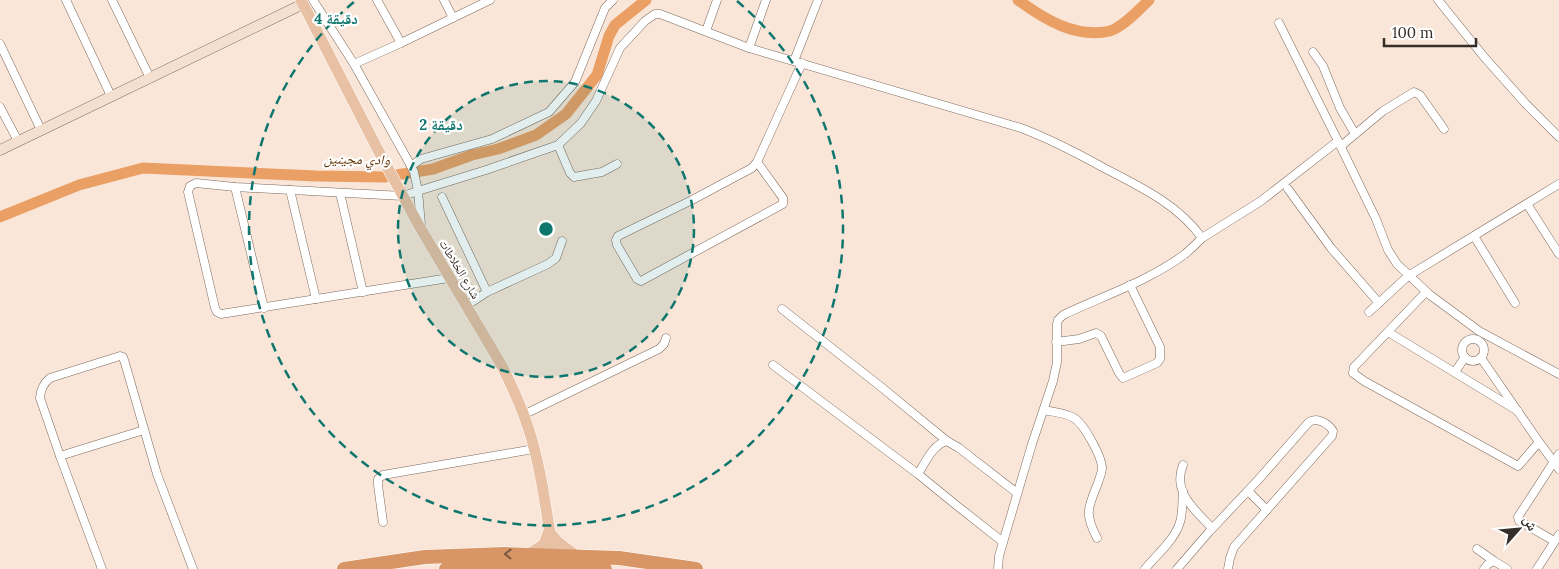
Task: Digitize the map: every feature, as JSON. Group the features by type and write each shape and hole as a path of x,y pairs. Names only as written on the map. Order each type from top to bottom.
{"highway":[{"path":"344,569 425,557 470,554 529,554 554,561 606,569"},
{"path":"446,569 554,561 578,557 617,564 696,569"}],"main road":[{"name":"شارع الخلاطات","path":"307,1 380,155 509,380 534,449 554,561"},
{"path":"529,554 544,544 549,531"},
{"path":"549,531 557,541 578,557"}],"street":[{"path":"66,0 111,96"},
{"path":"112,0 150,78"},
{"path":"378,0 400,43"},
{"path":"444,0 453,18"},
{"path":"354,64 490,0"},
{"path":"411,166 422,159 492,139 549,112 575,82 606,8 613,0"},
{"path":"706,31 717,0"},
{"path":"749,48 766,0"},
{"path":"757,162 783,198 783,204 641,281 637,279 617,245 616,240 618,236 749,169 757,162 798,62 818,0"},
{"path":"1438,0 1490,65 1559,136"},
{"path":"0,150 307,1 354,64 411,166 418,191 422,231"},
{"path":"449,278 220,314 188,192 190,186 196,183 235,187 403,196 486,170 558,144 581,123 596,101 620,48 652,16 660,14 749,48 1012,125 1047,138 1135,184 1173,208 1193,225 1202,238"},
{"path":"1279,23 1372,211 1392,258 1408,276 1478,335 1559,374"},
{"path":"0,44 41,130"},
{"path":"1313,52 1323,66 1344,116 1354,134"},
{"path":"998,569 998,556 1032,444 1054,381 1057,362 1057,324 1063,315 1130,285 1176,260 1202,238 1261,202 1383,111 1414,92 1420,95 1444,129"},
{"path":"0,107 18,141"},
{"path":"1329,124 1344,116"},
{"path":"558,144 570,174 574,177 602,172 618,164"},
{"path":"1369,312 1408,276 1559,184"},
{"path":"235,187 264,308"},
{"path":"1288,189 1336,254 1379,303"},
{"path":"290,190 316,300"},
{"path":"340,193 363,292"},
{"path":"442,198 487,292"},
{"path":"1526,204 1559,254"},
{"path":"1474,236 1515,303"},
{"path":"466,306 487,292 548,264 556,258 562,241"},
{"path":"1056,342 1078,339 1096,333 1101,336 1119,373 1124,378 1157,363 1160,359 1160,347 1130,285"},
{"path":"1426,292 1354,367 1353,373 1518,466 1539,442"},
{"path":"782,309 880,386 946,442 959,448 1017,493"},
{"path":"1388,332 1518,411"},
{"path":"1478,335 1469,339 1464,344 1462,350 1465,357 1473,361 1482,358"},
{"path":"1478,335 1484,347 1482,358"},
{"path":"523,415 659,349 664,344 666,338"},
{"path":"102,569 40,398 42,387 50,378 118,356 124,359 157,474 193,569"},
{"path":"1455,372 1465,357"},
{"path":"1482,358 1559,468"},
{"path":"773,365 918,474 1003,542"},
{"path":"1044,410 1074,418 1099,455 1102,468 1088,512 1089,520 1097,538"},
{"path":"1177,569 1308,422 1318,420 1331,427 1333,431 1332,436 1234,547 1228,569"},
{"path":"60,456 144,430"},
{"path":"918,474 930,454 940,444 946,442"},
{"path":"383,522 378,479 383,475 534,449"},
{"path":"1537,569 1557,538 1522,523 1518,517 1559,454"},
{"path":"1183,464 1179,481 1183,491 1191,506 1212,528"},
{"path":"1145,569 1178,527 1181,520 1183,491"},
{"path":"1248,491 1267,510"},
{"path":"1477,549 1507,569"},
{"path":"1484,569 1494,561"}],"waterway":[{"name":"وادي مجينين","path":"0,217 79,185 143,168 316,176 384,177 433,169 472,155 498,149 536,135 566,114 597,75 609,36 615,25 646,0"},
{"name":"وادي مجينين","path":"1018,0 1061,26 1073,30 1097,33 1110,31 1120,26 1149,0"}]}
